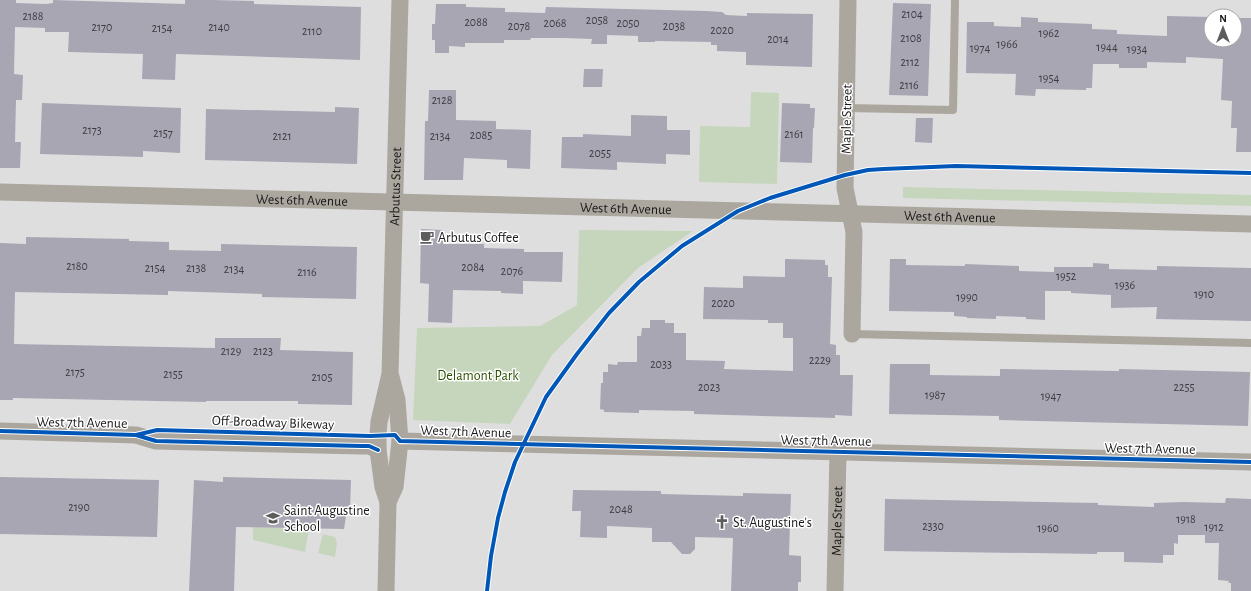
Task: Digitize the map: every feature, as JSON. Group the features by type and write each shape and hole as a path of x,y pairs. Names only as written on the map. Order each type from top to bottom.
{"street":[{"name":"Arbutus Street","path":"386,591 388,502 383,487 378,450 379,422 390,374 400,0"},
{"name":"Maple Street","path":"848,0 845,188 854,232 852,334"},
{"name":"West 6th Avenue","path":"0,192 1251,224"},
{"name":"Arbutus Street","path":"388,502 395,487 400,441 397,400 390,374"},
{"name":"West 7th Avenue","path":"0,431 136,435 156,441 369,446 378,450"},
{"name":"West 7th Avenue","path":"400,441 1251,462"},
{"name":"Maple Street","path":"835,591 838,452"}],"lane":[{"path":"846,108 953,110 955,0"},
{"path":"852,334 1251,343"}],"green space":[{"path":"751,92 779,93 777,184 699,182 700,126 750,127"},
{"path":"903,187 1251,195 1251,206 903,198"},
{"name":"Delamont Park","path":"579,230 693,231 638,268 552,355 510,424 413,420 417,328 540,326 577,305"},
{"path":"253,527 309,529 305,552 253,540"},
{"path":"323,534 335,537 337,543 335,557 318,553"}],"building":[{"path":"0,0 16,0 16,3 46,4 53,3 53,0 185,4 185,0 212,0 254,1 254,4 361,7 360,60 176,54 175,80 142,79 143,54 68,52 69,32 45,32 45,28 15,27 14,74 23,75 22,100 16,100 15,142 21,142 20,168 0,168"},
{"path":"893,3 931,4 928,96 889,95"},
{"path":"436,4 466,4 466,7 505,8 505,12 545,13 546,7 706,11 722,12 726,15 747,16 747,13 813,14 812,67 746,65 746,52 717,51 717,45 711,45 711,42 638,42 638,36 607,35 607,44 591,44 592,39 564,38 504,40 504,43 465,43 465,47 449,46 449,53 435,53 435,40 432,40 432,24 435,24"},
{"path":"1167,16 1203,17 1203,48 1243,48 1243,18 1251,18 1251,152 1236,152 1237,128 1231,128 1232,101 1221,100 1223,59 1186,57 1186,63 1147,62 1147,68 1119,68 1119,64 1093,64 1092,88 1086,88 1086,90 1036,89 1035,96 1015,95 1016,74 966,73 967,22 994,22 994,26 1021,27 1021,17 1038,18 1038,22 1092,24 1092,29 1117,30 1117,34 1167,36"},
{"path":"584,69 603,69 602,87 583,87"},
{"path":"429,90 456,90 456,120 496,121 496,129 531,130 530,169 507,168 507,160 464,158 463,180 424,180 425,121 428,121"},
{"path":"42,103 181,108 180,153 143,151 143,157 40,154"},
{"path":"782,103 810,104 810,108 815,108 812,163 780,162"},
{"path":"335,107 359,108 357,164 205,160 206,109 335,112"},
{"path":"631,115 667,116 667,130 690,130 690,155 666,154 666,164 617,162 617,170 561,168 562,137 583,137 583,134 631,136"},
{"path":"916,118 933,118 932,143 915,142"},
{"path":"421,229 443,230 443,244 484,244 484,248 524,249 524,252 563,252 562,282 523,281 523,294 501,293 501,291 453,290 452,323 428,322 429,284 420,283"},
{"path":"26,237 129,239 129,241 169,242 169,250 221,251 221,244 357,247 356,299 262,297 262,294 168,291 168,295 15,292 14,344 215,348 215,338 281,338 280,350 353,352 352,405 298,404 298,401 206,402 13,398 13,400 0,400 0,243 26,244"},
{"path":"785,259 825,260 825,265 828,265 828,277 832,277 830,344 836,345 836,355 840,355 840,375 853,375 852,416 835,415 835,418 694,414 694,411 639,410 639,413 604,412 604,410 600,409 603,372 608,372 608,364 617,365 618,362 637,362 637,336 641,336 642,328 650,328 650,320 665,320 665,323 674,323 674,333 686,333 686,360 725,361 724,369 793,371 793,338 783,338 783,323 768,323 768,320 703,319 704,287 743,288 743,276 785,277"},
{"path":"890,259 906,259 906,265 965,266 965,264 1019,266 1019,271 1054,272 1054,267 1093,267 1093,263 1109,264 1109,269 1157,270 1157,266 1251,268 1251,321 1156,319 1157,307 1111,308 1111,295 1071,293 1071,291 1045,291 1045,320 1026,319 1026,317 996,316 996,319 967,318 954,316 954,312 889,311"},
{"path":"890,364 930,364 930,375 1000,376 1000,369 1119,371 1119,369 1250,372 1248,426 999,420 999,416 889,414"},
{"path":"0,477 159,480 157,537 0,534"},
{"path":"223,477 351,480 350,510 347,510 344,529 236,527 234,591 189,591 194,480 223,482"},
{"path":"573,490 661,491 661,494 743,496 743,493 791,494 789,555 801,556 801,582 798,582 798,591 731,591 733,538 695,537 695,549 690,554 682,554 671,542 652,542 652,528 607,526 607,538 580,537 581,511 572,511"},
{"path":"1226,498 1251,499 1251,591 1231,591 1231,583 1228,583 1229,581 1218,580 1219,543 1205,543 1205,535 1178,535 1178,544 1174,543 1174,555 1163,555 1163,563 1124,562 1124,552 1097,552 1097,554 884,551 885,499 1098,503 1098,505 1154,507 1154,503 1225,503"}],"cycle path":[{"path":"487,591 491,556 498,518 505,492 515,462 546,397 609,313 639,282 682,246 738,211 770,198 845,175 868,170 956,166 1251,173"},
{"name":"Off-Broadway Bikeway","path":"136,435 157,430 370,436 395,435 400,441"},
{"path":"0,431 136,435 156,441 369,446 378,450"},
{"path":"400,441 1251,462"}],"place":[{"name":"Arbutus Coffee","path":"427,237"},
{"name":"Saint Augustine School","path":"273,518"},
{"name":"St. Augustine's","path":"722,522"}]}
